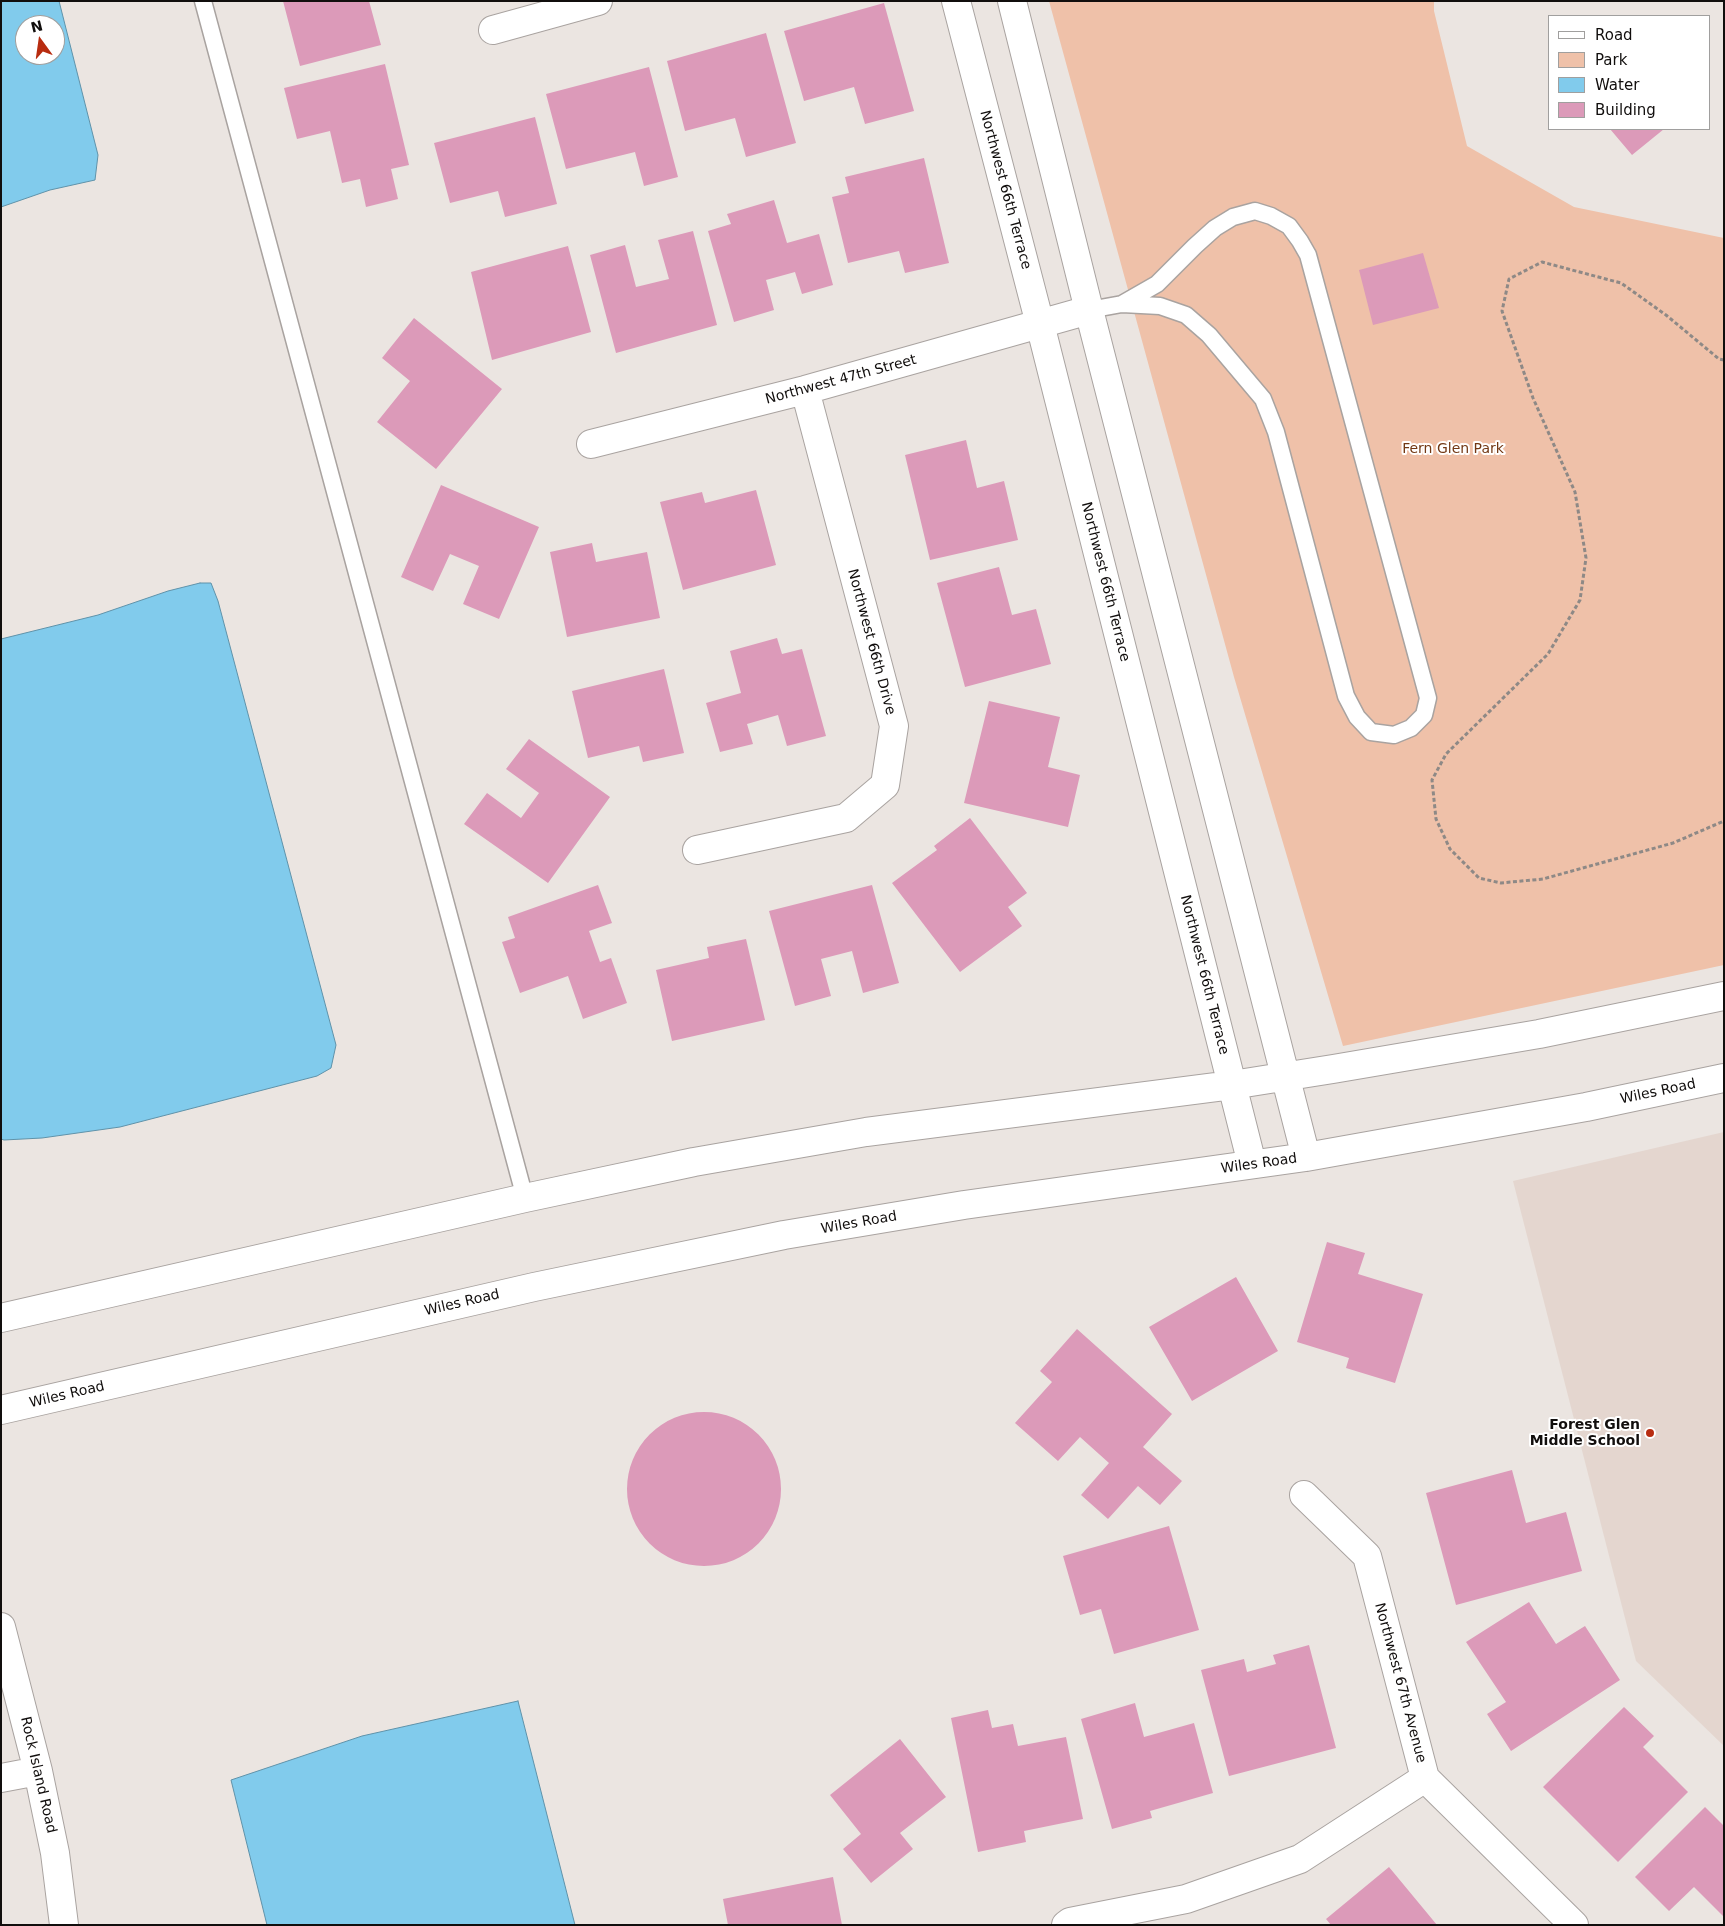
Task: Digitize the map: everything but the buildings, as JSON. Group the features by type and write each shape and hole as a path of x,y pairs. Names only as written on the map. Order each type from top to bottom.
{"street":[{"path":"493,30 598,1"},
{"name":"Northwest 66th Terrace","path":"956,1 1040,324 1252,1164"},
{"path":"1012,1 1089,310 1287,1076 1306,1157"},
{"name":"Northwest 47th Street","path":"591,444 805,390 1089,310"},
{"name":"Northwest 66th Drive","path":"698,850 846,818 885,785 894,726 805,390"},
{"path":"1,1318 525,1198 694,1162 866,1132 1232,1085 1539,1034 1724,996"},
{"name":"Wiles Road","path":"1,1410 534,1287 784,1235 964,1205 1306,1157 1586,1107 1724,1078"},
{"name":"Northwest 67th Avenue","path":"1304,1496 1367,1556 1425,1778 1574,1925"},
{"name":"Rock Island Road","path":"1,1627 38,1771 55,1853 64,1925"},
{"path":"1,1778 38,1771"},
{"path":"1066,1925 1070,1922 1186,1899 1300,1859 1425,1778"}],"lane":[{"path":"203,1 525,1198"},
{"path":"1089,310 1122,304 1160,306 1186,315 1209,336 1263,399 1276,432 1346,696 1357,717 1371,732 1394,735 1411,728 1424,715 1428,698 1308,255 1300,240 1289,226 1271,216 1255,211 1232,217 1215,228 1157,284 1122,304"}],"path":[{"path":"1724,360 1719,359 1666,315 1621,283 1542,262 1509,279 1502,311 1533,398 1575,492 1586,558 1580,600 1548,654 1446,754 1432,780 1436,819 1450,849 1479,878 1501,883 1543,879 1673,843 1724,821"}],"shaded area":[{"name":"Forest Glen Middle School","path":"1724,1132 1724,1746 1636,1661 1513,1181"}],"green space":[{"name":"Fern Glen Park","path":"1049,1 1434,1 1434,11 1467,146 1574,207 1724,238 1724,965 1343,1046 1234,677"}],"water":[{"path":"1,1 59,1 63,15 15,15 15,65 65,65 65,25 98,155 95,180 50,190 1,207"},
{"path":"200,583 211,583 218,601 336,1045 331,1068 317,1076 120,1127 42,1138 1,1139 1,639 98,615 168,591"},
{"path":"518,1701 575,1925 267,1925 231,1780 362,1736"}],"place":[{"name":"Forest Glen Middle School","path":"1650,1433"}]}
